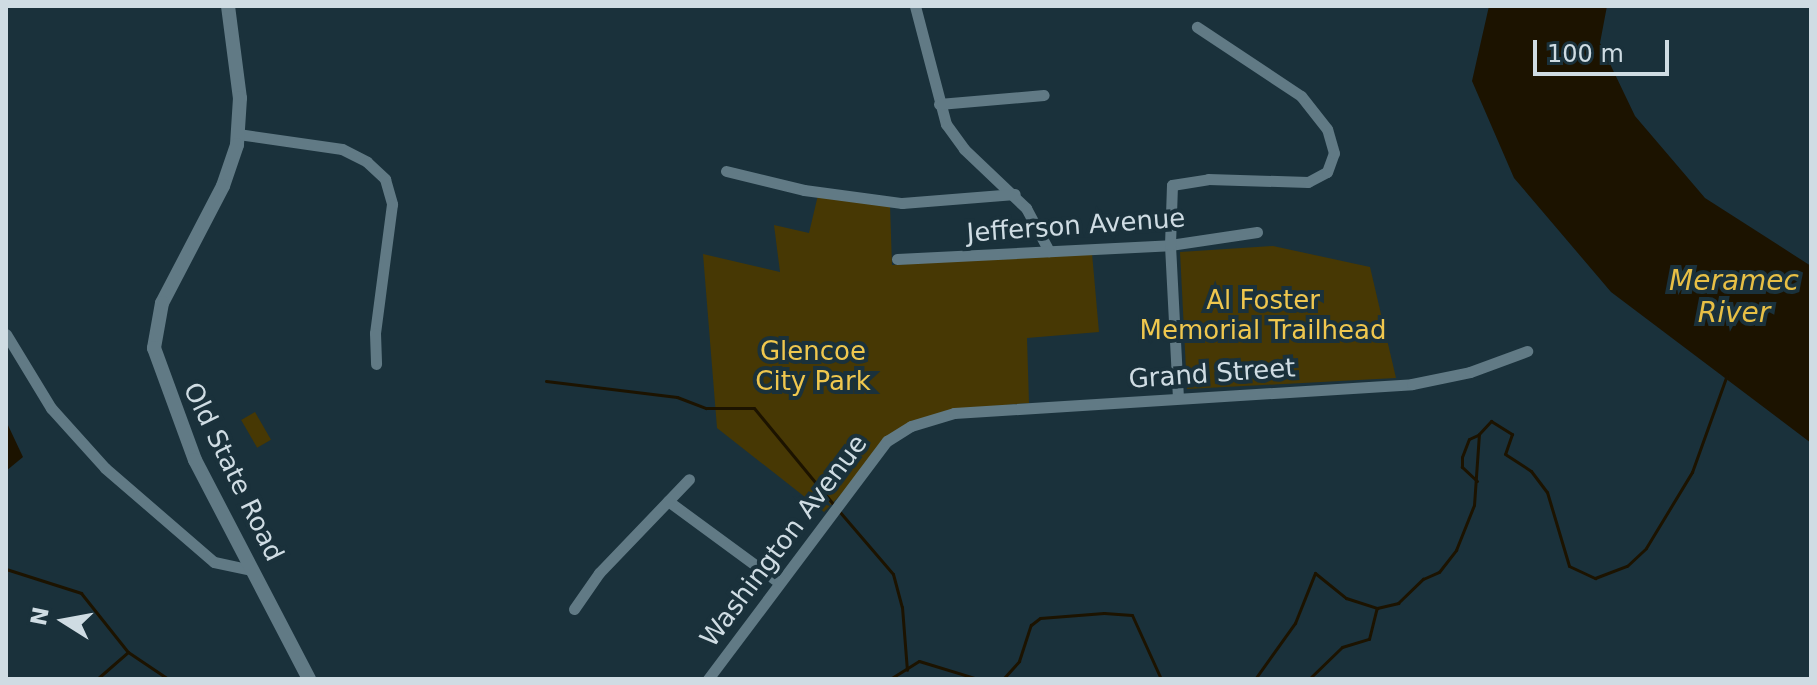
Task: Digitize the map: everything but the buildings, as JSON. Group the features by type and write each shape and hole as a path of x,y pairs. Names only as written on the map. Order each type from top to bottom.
{"street":[{"name":"Old State Road","path":"228,6 238,71 238,134 223,186 162,303 154,340 163,381 195,460 309,679"},
{"path":"928,6 915,7 939,104 964,149 1015,194 1049,251"},
{"path":"1178,398 1170,245 1172,185 1208,179 1308,182 1327,172 1334,153 1327,129 1301,96 1197,27"},
{"path":"939,104 1044,95"},
{"path":"238,134 342,149 367,162 385,179 392,204 375,333 376,364"},
{"path":"726,171 804,190 902,203 1015,194"},
{"name":"Jefferson Avenue","path":"897,259 1170,245 1257,232"},
{"path":"6,334 51,408 105,468 214,562 253,570"},
{"name":"Grand Street","path":"898,432 954,413 1439,381 1527,351"},
{"name":"Washington Avenue","path":"708,679 777,581 898,432"},
{"path":"574,609 599,573 689,479"},
{"path":"668,501 777,581"}],"green space":[{"name":"Glencoe City Park","path":"818,195 890,205 892,265 1092,253 1099,332 1027,338 1029,403 957,409 912,421 824,512 717,428 703,254 780,272 774,225 809,233"},
{"name":"Al Foster Memorial Trailhead","path":"1273,246 1370,267 1396,378 1187,389 1180,252"},
{"path":"255,412 271,440 257,448 241,420"}],"water":[{"name":"Meramec River","path":"1489,6 1607,6 1600,43 1635,116 1705,198 1811,266 1811,443 1611,292 1514,178 1472,81"},
{"path":"6,421 23,457 6,471"}],"waterway":[{"path":"1255,679 1295,623 1315,573 1346,598 1377,608 1398,603 1423,579 1439,572 1456,550 1474,505 1479,434 1491,421 1512,434 1505,454 1531,471 1547,492 1569,566 1595,578 1627,566 1646,548 1692,472 1727,375"},
{"path":"546,381 677,397 706,408 754,408 834,505"},
{"path":"1477,481 1462,467 1462,457 1469,439 1478,435"},
{"path":"839,511 893,574 902,607 907,670"},
{"path":"6,569 81,593 128,652 168,679"},
{"path":"1309,679 1342,647 1369,639 1377,608"},
{"path":"1003,679 1019,661 1031,625 1040,618 1104,613 1132,615 1161,679"},
{"path":"97,679 128,652"},
{"path":"890,679 919,661 978,679"}]}
